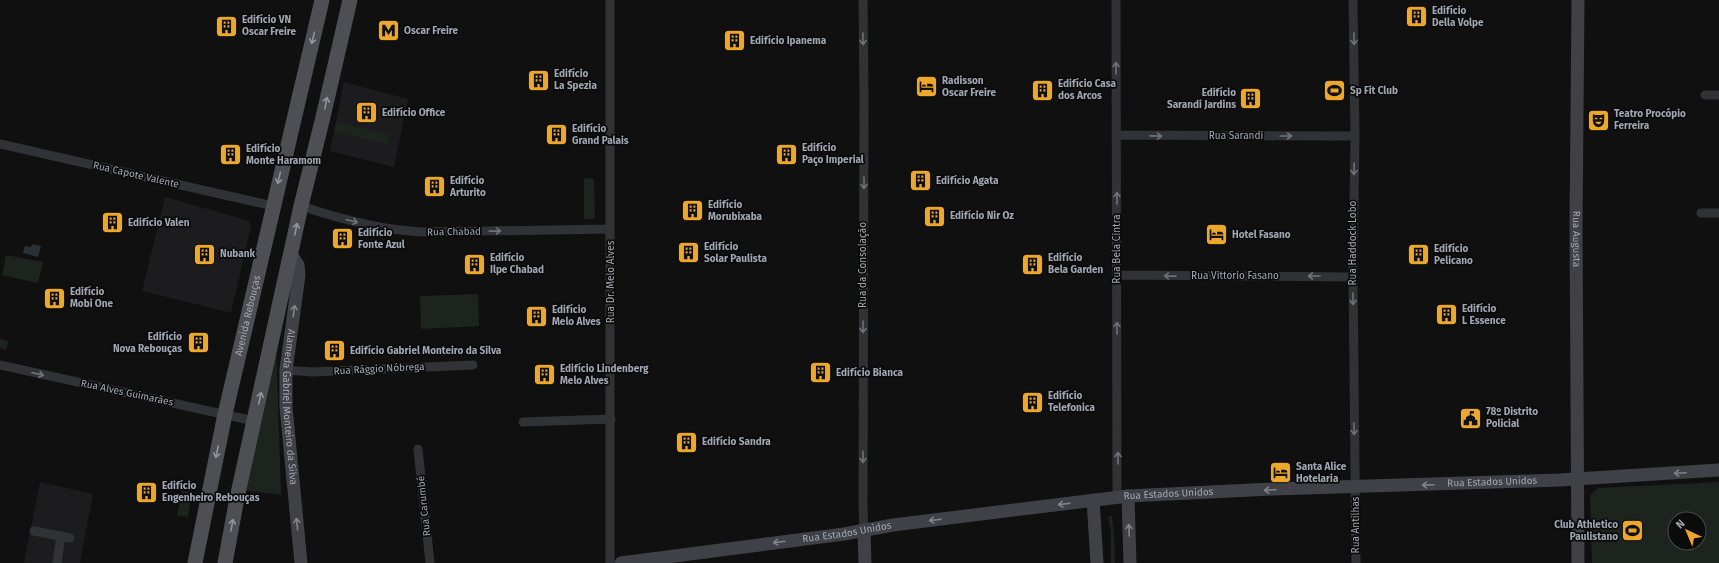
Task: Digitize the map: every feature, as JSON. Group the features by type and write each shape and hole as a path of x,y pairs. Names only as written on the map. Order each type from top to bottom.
{"main road":[{"name":"Avenida Rebouças","path":"195,563 225,414 322,0"},
{"path":"225,563 237,498 301,206 350,0"},
{"name":"Rua Augusta","path":"1578,0 1576,226 1579,479 1578,563"},
{"name":"Alameda Gabriel Monteiro da Silva","path":"291,254 298,264 299,274 286,370 286,407 301,563"},
{"name":"Rua Estados Unidos","path":"621,563 1123,497 1579,479 1719,470"},
{"path":"1123,497 1130,563"},
{"path":"1093,500 1097,563"},
{"path":"864,530 865,563"}],"street":[{"name":"Rua Dr. Melo Alves","path":"610,0 610,563"},
{"name":"Rua da Consolação","path":"863,0 864,530"},
{"name":"Rua Bela Cintra","path":"1116,0 1117,275 1123,497"},
{"name":"Rua Haddock Lobo","path":"1353,0 1355,136 1353,277 1354,458 1356,487"},
{"path":"1705,95 1719,95"},
{"name":"Rua Sarandi","path":"1117,135 1355,136"},
{"name":"Rua Capote Valente","path":"0,144 273,206"},
{"name":"Rua Chabad","path":"301,206 366,224 404,231 610,229"},
{"path":"1700,213 1719,213"},
{"name":"Rua Vittorio Fasano","path":"1117,275 1353,277"},
{"name":"Rua Alves Guimarães","path":"0,365 254,421"},
{"name":"Rua Rággio Nóbrega","path":"286,370 312,372 473,365"},
{"path":"523,422 611,419"},
{"name":"Rua Carumbé","path":"418,449 430,563"},
{"name":"Rua Antilhas","path":"1356,487 1356,563"},
{"path":"34,531 66,537 57,563"}],"shaded area":[{"path":"344,82 408,99 394,167 330,151"},
{"path":"337,122 389,135 388,144 334,132"},
{"path":"584,178 594,179 595,219 584,219"},
{"path":"165,197 249,221 251,226 231,313 142,291"},
{"path":"33,244 41,246 38,257 23,253 25,246 31,247"},
{"path":"6,255 43,262 38,283 2,275"},
{"path":"478,294 479,326 421,329 420,296"},
{"path":"0,339 8,341 6,350 0,348"},
{"path":"276,340 281,495 243,490"},
{"path":"40,482 93,494 80,563 24,563"},
{"name":"Club Athletico Paulistano","path":"1719,482 1719,563 1592,563 1590,495 1598,488"},
{"path":"182,491 192,492 188,517 177,515"},
{"path":"1112,516 1115,563 1111,563 1111,531 1108,517"}],"place":[{"name":"Edifício Della Volpe","path":"1417,17"},
{"name":"Edifício VN Oscar Freire","path":"227,26"},
{"name":"Oscar Freire","path":"389,31"},
{"name":"Edifício Ipanema","path":"735,41"},
{"name":"Edifício La Spezia","path":"538,80"},
{"name":"Radisson Oscar Freire","path":"927,87"},
{"name":"Edifício Casa dos Arcos","path":"1042,90"},
{"name":"Sp Fit Club","path":"1334,91"},
{"name":"Edifício Sarandi Jardins","path":"1251,99"},
{"name":"Edifício Office","path":"367,113"},
{"name":"Teatro Procópio Ferreira","path":"1598,120"},
{"name":"Edifício Grand Palais","path":"556,135"},
{"name":"Edifício Paço Imperial","path":"786,154"},
{"name":"Edifício Monte Haramom","path":"231,155"},
{"name":"Edifício Agata","path":"921,181"},
{"name":"Edifício Arturito","path":"434,187"},
{"name":"Edifício Morubixaba","path":"692,211"},
{"name":"Edifício Nir Oz","path":"935,216"},
{"name":"Edifício Valen","path":"113,223"},
{"name":"Hotel Fasano","path":"1217,235"},
{"name":"Edifício Fonte Azul","path":"343,239"},
{"name":"Edifício Solar Paulista","path":"688,253"},
{"name":"Nubank","path":"205,254"},
{"name":"Edifício Pelicano","path":"1419,255"},
{"name":"Edifício Ilpe Chabad","path":"475,264"},
{"name":"Edifício Bela Garden","path":"1032,264"},
{"name":"Edifício Mobi One","path":"54,298"},
{"name":"Edifício L Essence","path":"1446,315"},
{"name":"Edifício Melo Alves","path":"537,316"},
{"name":"Edifício Nova Rebouças","path":"198,343"},
{"name":"Edifício Gabriel Monteiro da Silva","path":"335,351"},
{"name":"Edifício Bianca","path":"820,373"},
{"name":"Edifício Lindenberg Melo Alves","path":"544,375"},
{"name":"Edifício Telefonica","path":"1033,402"},
{"name":"78º Distrito Policial","path":"1471,418"},
{"name":"Edifício Sandra","path":"687,442"},
{"name":"Santa Alice Hotelaria","path":"1280,473"},
{"name":"Edifício Engenheiro Rebouças","path":"146,492"},
{"name":"Club Athletico Paulistano","path":"1633,531"}]}
